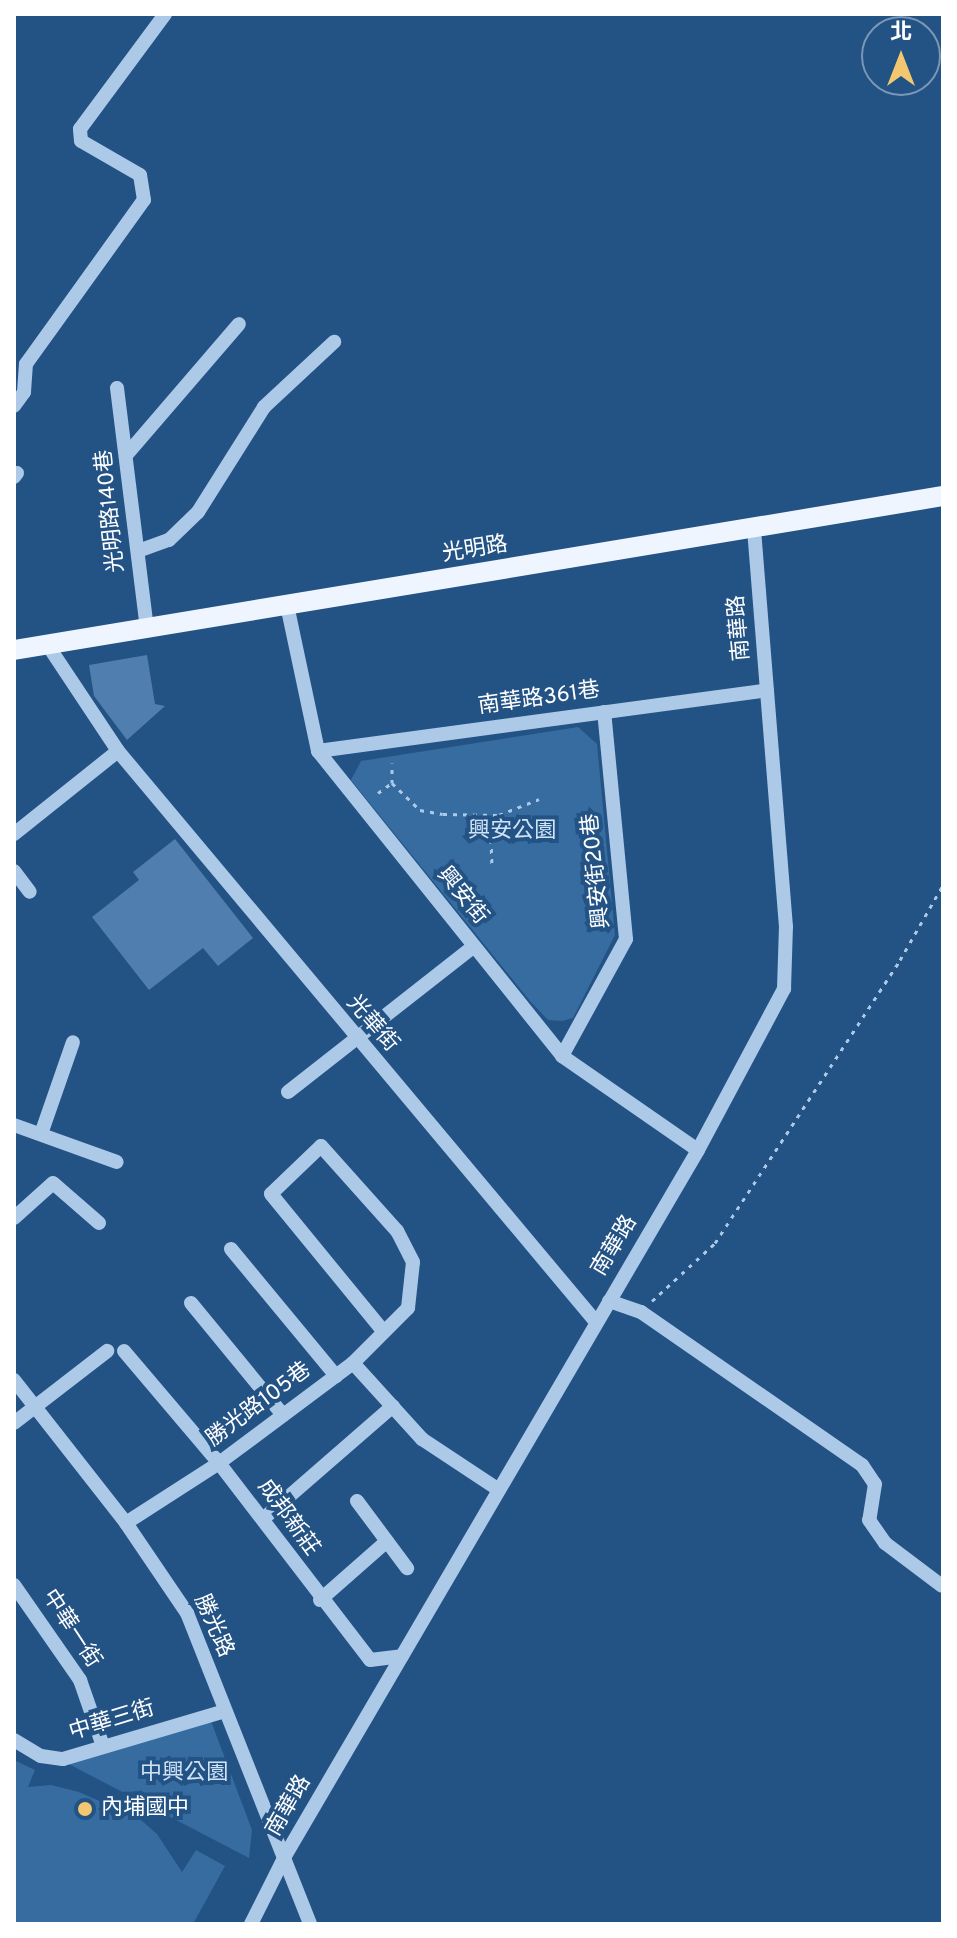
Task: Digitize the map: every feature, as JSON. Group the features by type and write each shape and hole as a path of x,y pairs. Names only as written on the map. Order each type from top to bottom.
{"main road":[{"name":"光明路","path":"14,650 943,496"}],"street":[{"path":"14,406 24,392 26,364 144,200 140,175 81,141 80,129 165,14"},
{"path":"128,453 239,324"},
{"path":"138,551 169,540 198,512 264,407 334,342"},
{"name":"光明路140巷","path":"117,388 128,453 147,629"},
{"name":"南華路","path":"251,1924 285,1856 698,1150 784,989 786,927 754,529"},
{"name":"興安街","path":"287,605 318,751 562,1056 698,1150"},
{"name":"光華街","path":"47,644 118,751 596,1322"},
{"name":"南華路361巷","path":"318,751 767,690"},
{"name":"興安街20巷","path":"562,1056 626,939 604,712"},
{"path":"14,834 118,751"},
{"path":"14,871 30,892"},
{"path":"288,1092 474,946"},
{"path":"41,1134 73,1042"},
{"path":"14,1125 117,1162"},
{"name":"勝光路105巷","path":"126,1523 219,1463 336,1376 353,1363 384,1332 408,1308 413,1262 397,1231 321,1146 271,1194 384,1332"},
{"path":"14,1218 53,1183 99,1223"},
{"path":"231,1249 336,1376"},
{"path":"609,1301 641,1312 862,1465 875,1484 869,1520 885,1543 942,1586"},
{"path":"191,1303 283,1415"},
{"path":"14,1423 107,1351"},
{"name":"成邦新莊","path":"124,1351 219,1463 320,1600 370,1660 402,1656"},
{"path":"353,1363 422,1439 499,1490"},
{"name":"勝光路","path":"14,1380 126,1523 187,1613 310,1924"},
{"path":"263,1519 393,1406"},
{"path":"357,1501 407,1568"},
{"path":"320,1600 387,1541"},
{"name":"中華一街","path":"14,1585 80,1680 103,1746"},
{"name":"中華三街","path":"14,1740 41,1756 63,1759 225,1711"}],"path":[{"path":"392,763 392,783 420,810 443,814 499,815 539,799"},
{"path":"378,793 392,783"},
{"path":"491,839 492,864"},
{"path":"641,1312 715,1243 900,960 943,885"}],"green space":[{"name":"興安公園","path":"578,727 597,744 615,935 573,1018 548,1020 351,780 361,761"},
{"name":"中興公園","path":"211,1721 252,1830 249,1858 61,1760"},
{"name":"內埔國中","path":"14,1760 35,1770 28,1787 51,1785 79,1792 140,1819 157,1834 182,1872 196,1850 225,1866 193,1924 14,1924"}],"building":[{"path":"147,655 155,704 165,706 127,740 94,696 89,665"},
{"path":"175,839 253,938 218,966 203,948 149,990 92,917 139,880 133,872"}],"place":[{"name":"內埔國中","path":"85,1809"}]}
